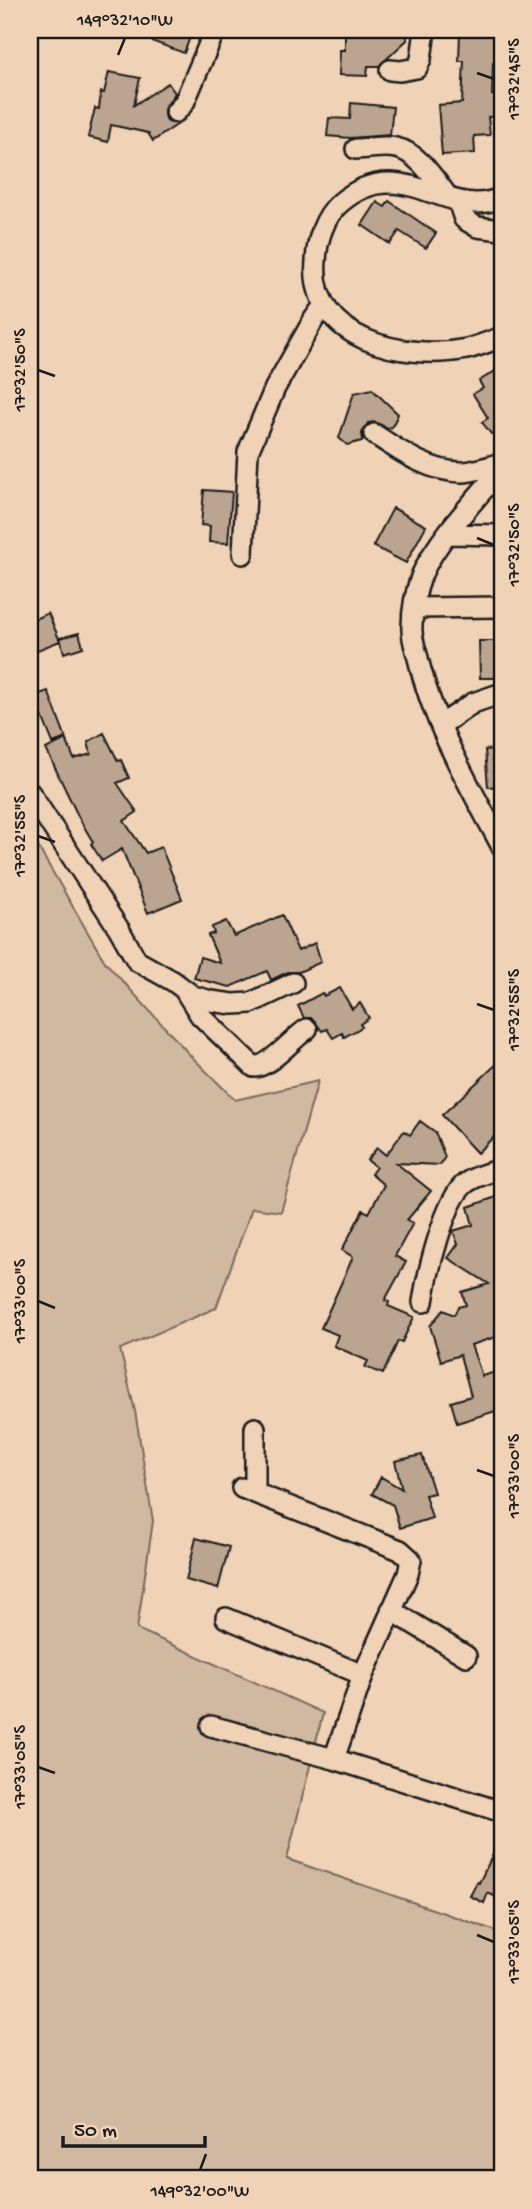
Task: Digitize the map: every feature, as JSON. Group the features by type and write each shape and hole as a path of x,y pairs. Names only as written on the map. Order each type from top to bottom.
{"street":[{"path":"176,112 184,103 215,30"},
{"path":"390,70 417,68 425,30"},
{"path":"356,149 381,146 408,152 453,199 464,219 477,227 502,230"},
{"path":"501,334 467,349 421,352 372,342 351,332 332,316 320,299 315,271 317,244 327,219 339,204 357,191 380,184 401,183 453,199 483,204 502,197"},
{"path":"243,554 248,452 275,388 324,305"},
{"path":"374,434 402,452 431,466 450,471 467,472 502,465"},
{"path":"502,465 422,574 411,629 423,680 441,724 502,847"},
{"path":"449,534 502,535"},
{"path":"414,608 502,607"},
{"path":"441,724 472,703 502,693"},
{"path":"30,793 137,961 193,996 233,1004 251,1003 293,983"},
{"path":"184,990 201,1014 254,1067 261,1067 269,1062 291,1040 307,1029"},
{"path":"423,1302 426,1283 452,1200 466,1183 502,1169"},
{"path":"255,1428 248,1490 400,1550 411,1560 408,1574 363,1675 334,1759"},
{"path":"391,1610 466,1656"},
{"path":"226,1618 363,1675"},
{"path":"211,1726 334,1759 502,1812"}],"shaded area":[{"path":"30,833 105,962 235,1100 318,1081 281,1212 252,1208 216,1308 120,1349 135,1411 153,1521 137,1629 323,1713 287,1859 502,1933 502,2179 30,2179"}],"building":[{"path":"185,30 184,35 190,37 184,53 127,32"},
{"path":"345,30 407,30 407,40 379,66 368,66 367,76 339,75 340,50 345,50"},
{"path":"478,30 502,30 502,63 493,63 492,95 499,94 501,116 488,117 490,135 474,136 475,153 442,155 438,105 462,103 464,61 459,61 460,33 477,34"},
{"path":"109,72 140,78 134,105 168,83 175,93 164,109 164,115 168,122 178,124 153,141 148,133 111,125 108,142 88,137 95,108 99,109 101,92 104,93"},
{"path":"351,103 393,107 390,135 350,138 327,136 329,118 350,119"},
{"path":"389,201 436,233 426,248 399,231 390,244 362,225 377,202 385,207"},
{"path":"497,370 502,380 502,440 496,431 491,434 482,422 488,418 473,394 483,388 479,381"},
{"path":"372,389 398,414 392,427 387,428 375,422 368,423 362,433 362,441 347,445 339,438 354,393"},
{"path":"204,490 232,492 228,543 209,542 210,526 201,525"},
{"path":"393,508 426,526 406,563 373,546"},
{"path":"48,613 60,641 30,653 30,621"},
{"path":"79,633 83,647 64,653 60,638"},
{"path":"479,641 502,641 502,678 480,678"},
{"path":"48,691 66,738 53,743 34,696"},
{"path":"104,733 129,778 117,783 137,812 124,821 146,853 161,847 182,899 148,913 122,849 102,861 91,844 93,842 46,749 66,739 74,759 91,754 88,742"},
{"path":"502,748 502,786 488,787 485,750"},
{"path":"282,915 298,951 315,943 321,962 271,980 267,971 230,987 194,978 200,957 220,963 208,935 214,933 212,927 226,921 234,936"},
{"path":"340,988 352,1009 360,1003 369,1018 360,1024 362,1027 344,1037 342,1033 333,1038 327,1029 322,1031 312,1018 304,1018 298,1006 322,993 324,996"},
{"path":"502,1059 502,1102 496,1108 502,1114 502,1129 477,1153 442,1115"},
{"path":"420,1121 435,1132 445,1157 440,1165 396,1163 431,1191 407,1220 413,1223 395,1256 406,1262 385,1300 389,1302 388,1306 414,1317 402,1342 398,1341 383,1374 365,1367 368,1361 334,1346 338,1335 321,1328 353,1257 342,1250 363,1210 369,1213 384,1185 371,1174 376,1167 367,1160 377,1148 386,1155 404,1131 410,1135"},
{"path":"502,1195 502,1335 471,1345 482,1376 502,1370 502,1409 457,1423 451,1402 471,1396 460,1355 441,1361 430,1326 443,1310 454,1315 458,1307 466,1305 462,1292 489,1284 448,1258 458,1244 453,1231 473,1225 468,1207"},
{"path":"422,1455 434,1493 425,1495 432,1518 400,1528 393,1505 372,1494 381,1477 402,1489 395,1461"},
{"path":"196,1538 229,1547 218,1589 186,1580"},
{"path":"502,1836 502,1900 488,1893 484,1903 470,1896"}]}
